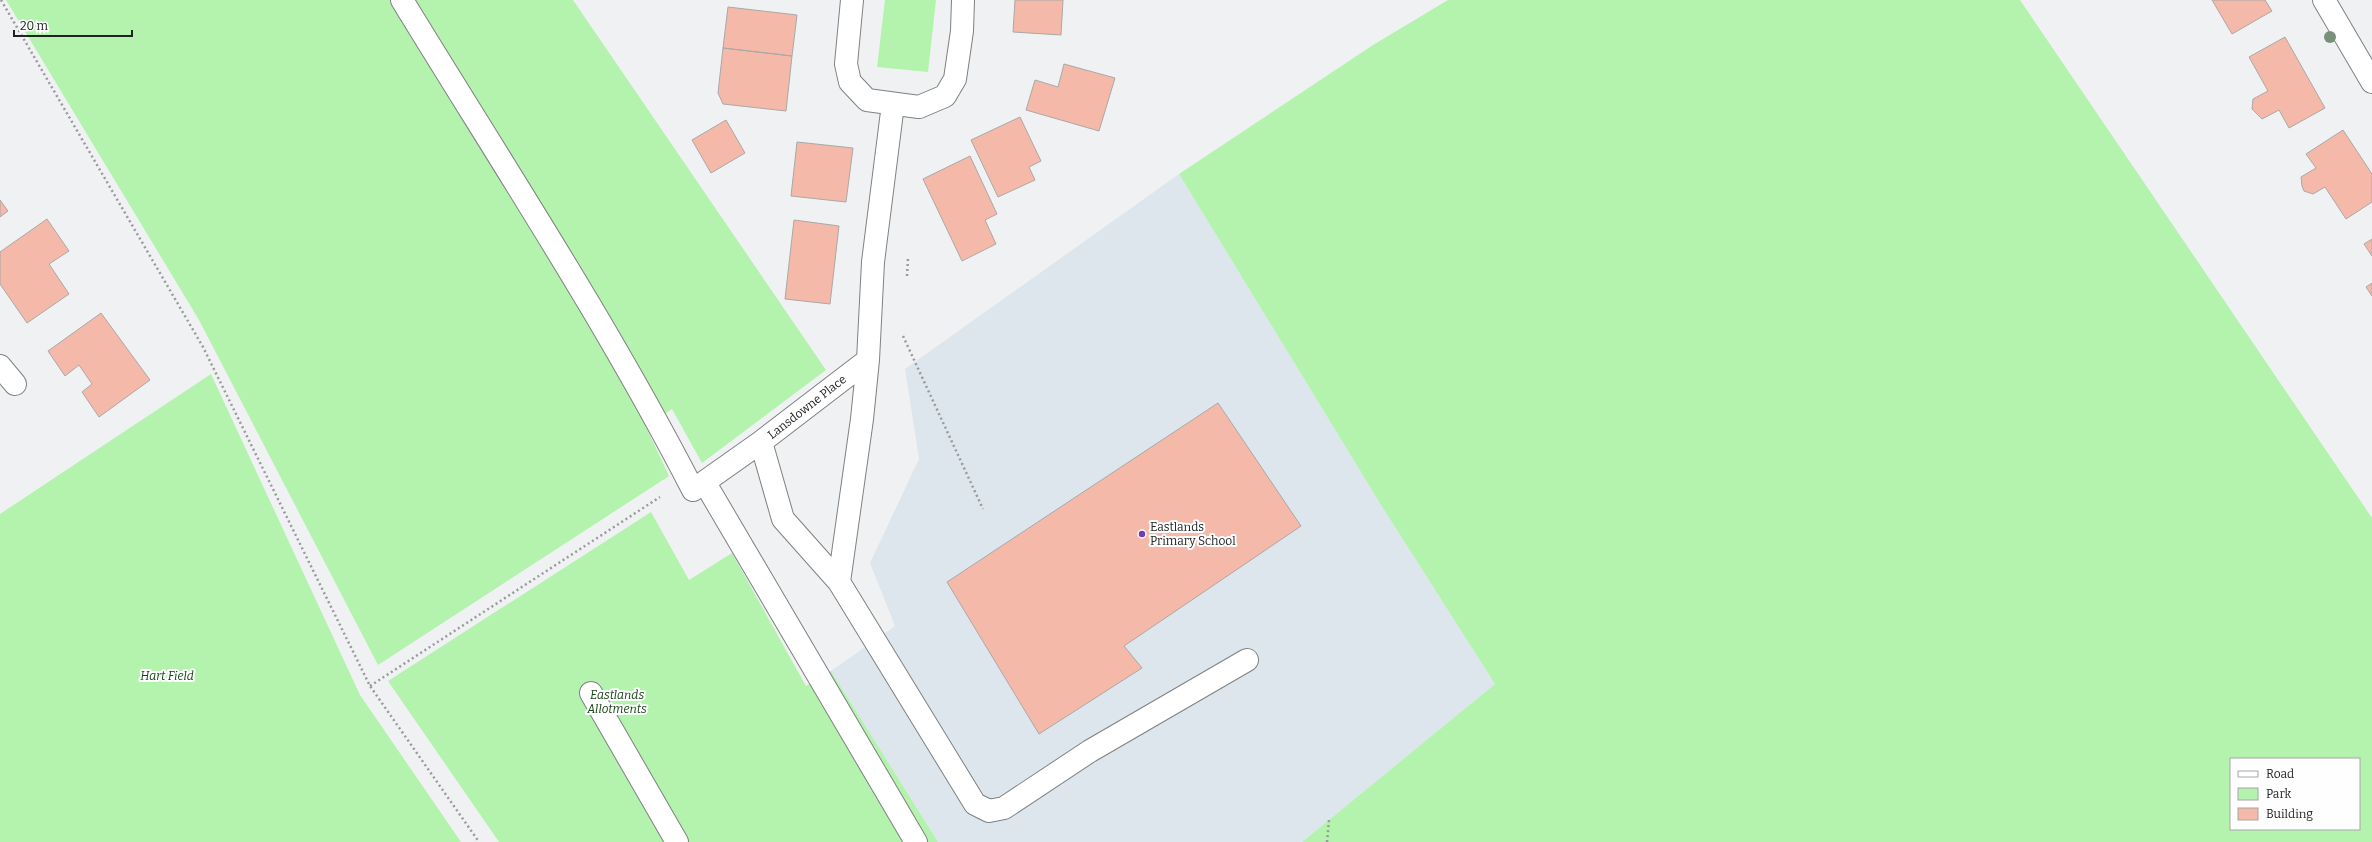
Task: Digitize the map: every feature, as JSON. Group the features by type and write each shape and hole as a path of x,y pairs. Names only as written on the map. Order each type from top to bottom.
{"street":[{"path":"402,0 916,842"},
{"path":"852,0 846,64 850,82 867,100 919,106 945,96 955,79 962,31 963,0"},
{"path":"2324,0 2372,82"},
{"name":"Lansdowne Place","path":"839,582 852,500 868,360 873,262 893,104"},
{"name":"Lansdowne Place","path":"868,360 761,442 784,519 839,582 975,804 989,811 1004,808 1090,751 1247,660"},
{"path":"0,366 15,384"},
{"path":"696,481 761,442"},
{"path":"591,693 677,842"}],"path":[{"path":"1,0 203,347 370,686 479,842"},
{"path":"907,280 908,256"},
{"path":"902,335 983,509"},
{"path":"370,686 696,481"},
{"path":"1327,842 1329,820"}],"shaded area":[{"name":"Eastlands Primary School","path":"1179,174 1381,505 1495,684 1302,842 938,842 831,671 895,626 870,563 919,459 905,369"}],"green space":[{"path":"6,0 573,0 826,370 702,463 672,409 646,427 669,476 378,665 199,320"},
{"path":"885,0 936,0 928,72 877,67"},
{"path":"1448,0 2020,0 2372,518 2372,842 1302,842 1495,684 1381,505 1179,174 1373,45"},
{"name":"Hart Field","path":"211,374 360,695 461,842 0,842 0,514"},
{"name":"Eastlands Allotments","path":"651,512 689,580 732,553 806,686 831,671 938,842 499,842 388,681"}],"building":[{"path":"1015,0 1063,0 1061,35 1013,32"},
{"path":"2212,0 2265,0 2272,11 2232,34"},
{"path":"728,7 797,15 792,56 723,48"},
{"path":"2285,37 2325,108 2289,128 2279,110 2262,119 2252,109 2253,99 2268,91 2249,57"},
{"path":"723,48 792,56 786,111 723,104 718,93"},
{"path":"1064,64 1115,78 1099,131 1026,110 1035,80 1058,87"},
{"path":"1020,117 1041,161 1029,167 1035,180 998,197 971,140"},
{"path":"726,120 745,153 711,173 692,140"},
{"path":"2343,130 2372,174 2372,202 2346,219 2325,187 2313,194 2304,191 2301,177 2316,168 2306,154"},
{"path":"797,142 853,148 846,202 791,196"},
{"path":"970,156 997,214 985,220 996,244 962,261 923,179"},
{"path":"0,200 8,211 0,217"},
{"path":"47,219 69,251 49,264 69,294 27,323 0,284 0,252"},
{"path":"794,220 839,226 830,304 785,299"},
{"path":"2372,239 2372,256 2364,244"},
{"path":"2372,283 2372,296 2366,287"},
{"path":"101,313 150,380 99,417 82,392 92,384 79,365 65,376 48,351"},
{"path":"1218,403 1301,526 1124,646 1142,668 1039,734 947,582"}],"place":[{"name":"Eastlands Primary School","path":"1142,534"}]}
